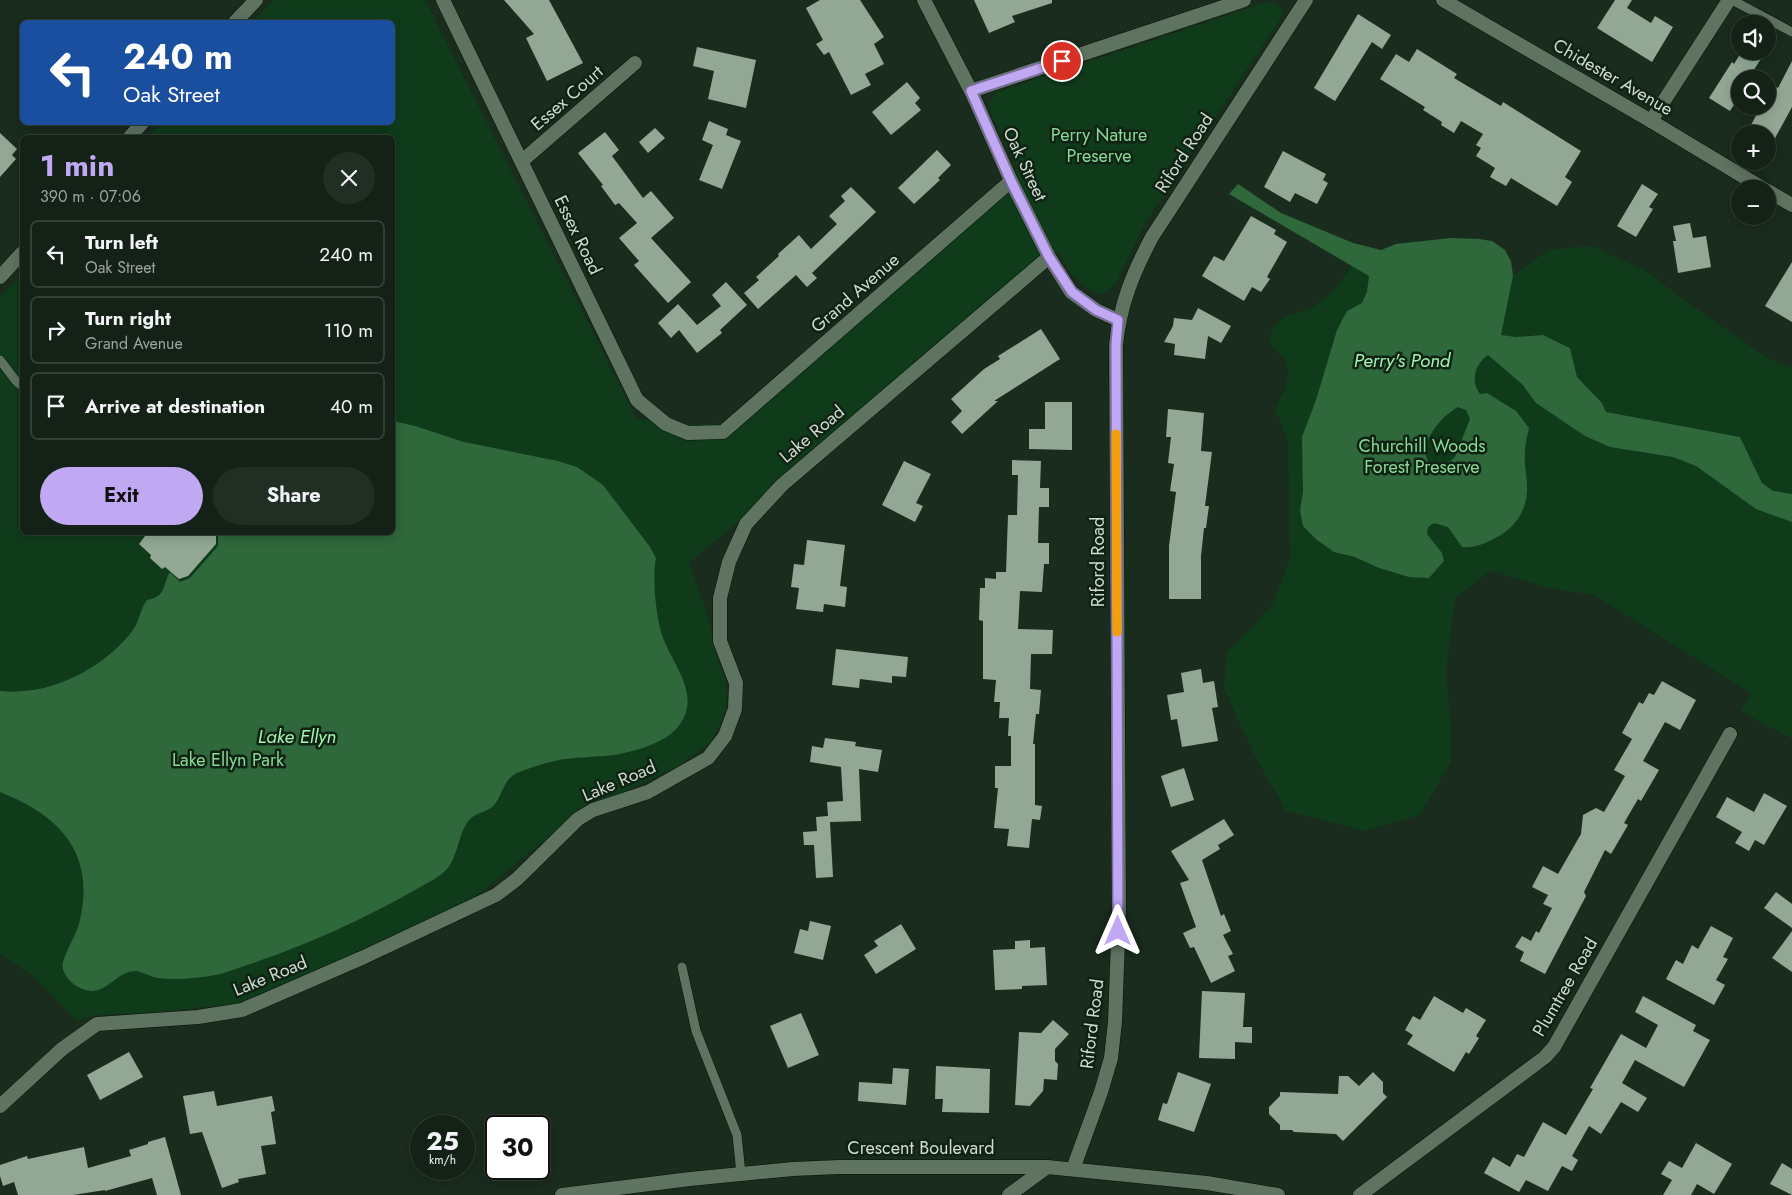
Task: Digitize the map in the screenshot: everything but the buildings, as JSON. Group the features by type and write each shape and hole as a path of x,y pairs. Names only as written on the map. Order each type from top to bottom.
{"street":[{"path":"237,20 256,0"},
{"name":"Essex Road","path":"443,0 637,400 666,424 688,433 723,432"},
{"name":"Oak Street","path":"924,0 971,91 1011,181 1049,257 1072,292 1096,310 1118,320"},
{"path":"971,91 1244,0"},
{"name":"Chidester Avenue","path":"1443,0 1749,180"},
{"path":"1651,121 1731,0"},
{"name":"Riford Road","path":"1072,1169 1101,1092 1111,1058 1115,1013 1119,912 1116,345 1118,320 1134,269 1152,237 1303,1"},
{"name":"Essex Court","path":"522,161 636,63"},
{"path":"132,135 140,125"},
{"name":"Grand Avenue","path":"723,432 1011,181"},
{"path":"1776,196 1792,205"},
{"path":"0,277 20,254"},
{"name":"Lake Road","path":"0,1106 62,1049 97,1024 198,1017 242,1010 364,957 496,895 517,880 578,819 593,810 648,792 708,758 725,736 735,709 736,683 720,641 720,598 728,562 746,524 782,485 1049,257"},
{"name":"Plumtree Road","path":"1360,1195 1545,1057 1554,1047 1730,734"},
{"name":"Crescent Boulevard","path":"562,1195 606,1188 793,1169 839,1167 1047,1167 1207,1184 1278,1195"},
{"path":"1009,1195 1047,1167"}],"lane":[{"path":"1731,0 1792,32"},
{"path":"0,360 20,384"},
{"path":"682,967 696,1031 737,1135 741,1174"}],"green space":[{"name":"Lake Ellyn Park","path":"273,0 425,0 636,418 685,425 723,423 1017,167 990,112 990,101 997,92 1267,2 1276,4 1282,9 1281,18 1144,225 1117,281 1108,292 1097,294 1085,287 1071,274 1059,252 689,563 708,616 716,654 726,681 727,704 720,725 709,744 680,765 584,812 551,835 474,898 298,979 238,1003 153,1013 96,1015 77,1021 32,975 0,953 0,297 20,276 20,535 395,535 395,135 149,135 159,125 395,125 395,20 255,20"},
{"name":"Churchill Woods Forest Preserve","path":"1592,246 1646,271 1691,305 1768,358 1792,368 1792,739 1741,711 1751,693 1594,595 1550,588 1490,571 1455,598 1446,672 1451,725 1451,762 1420,815 1365,831 1286,811 1255,756 1224,689 1227,652 1254,626 1273,603 1290,559 1288,441 1275,409 1287,385 1289,372 1283,356 1273,348 1269,339 1277,323 1288,316 1309,309 1328,296 1342,280 1354,261 1494,346 1556,404 1773,491 1762,483 1740,437 1606,412 1602,403 1577,377 1570,348 1543,335 1516,337 1501,335 1513,276 1548,250"}],"water":[{"name":"Perry's Pond","path":"1238,184 1281,213 1353,243 1381,250 1396,244 1451,238 1492,241 1505,250 1511,261 1513,276 1501,335 1516,337 1543,335 1570,348 1577,377 1602,403 1606,412 1740,437 1762,483 1773,491 1792,494 1792,522 1756,509 1696,466 1673,457 1610,447 1585,436 1536,403 1522,384 1488,355 1480,363 1475,373 1477,389 1480,394 1487,393 1516,411 1529,428 1525,454 1527,494 1526,501 1516,521 1495,539 1472,547 1462,547 1448,527 1434,523 1428,527 1427,534 1442,553 1444,561 1429,578 1409,577 1379,568 1355,557 1334,552 1317,540 1303,526 1300,510 1303,492 1302,437 1316,400 1337,330 1347,311 1362,303 1367,292 1369,276 1229,194","holes":["1458,407 1466,410 1470,419 1455,457 1438,471 1430,464 1426,455 1426,446 1430,437 1442,419 1450,412"]},
{"name":"Lake Ellyn","path":"395,421 464,442 558,461 577,467 603,485 650,547 656,558 655,596 658,618 662,635 687,692 685,716 671,734 644,748 614,755 554,761 517,773 506,783 493,807 474,816 467,823 463,829 454,857 444,872 432,881 357,921 277,955 217,975 169,979 136,971 128,972 101,989 94,991 85,990 70,981 63,969 63,962 77,931 83,896 82,875 77,856 68,840 56,825 40,813 0,792 0,691 18,692 54,685 88,670 118,647 130,634 147,600 161,594 170,572 180,582 190,578 218,546 218,535 395,535"}],"slow traffic":[{"path":"1116,434 1117,632"}],"route":[{"path":"1062,61 971,91 1011,181 1049,257 1072,292 1096,310 1118,320 1116,345 1118,931"}],"park label":[{"name":"Perry Nature Preserve","path":"1099,145"}]}
